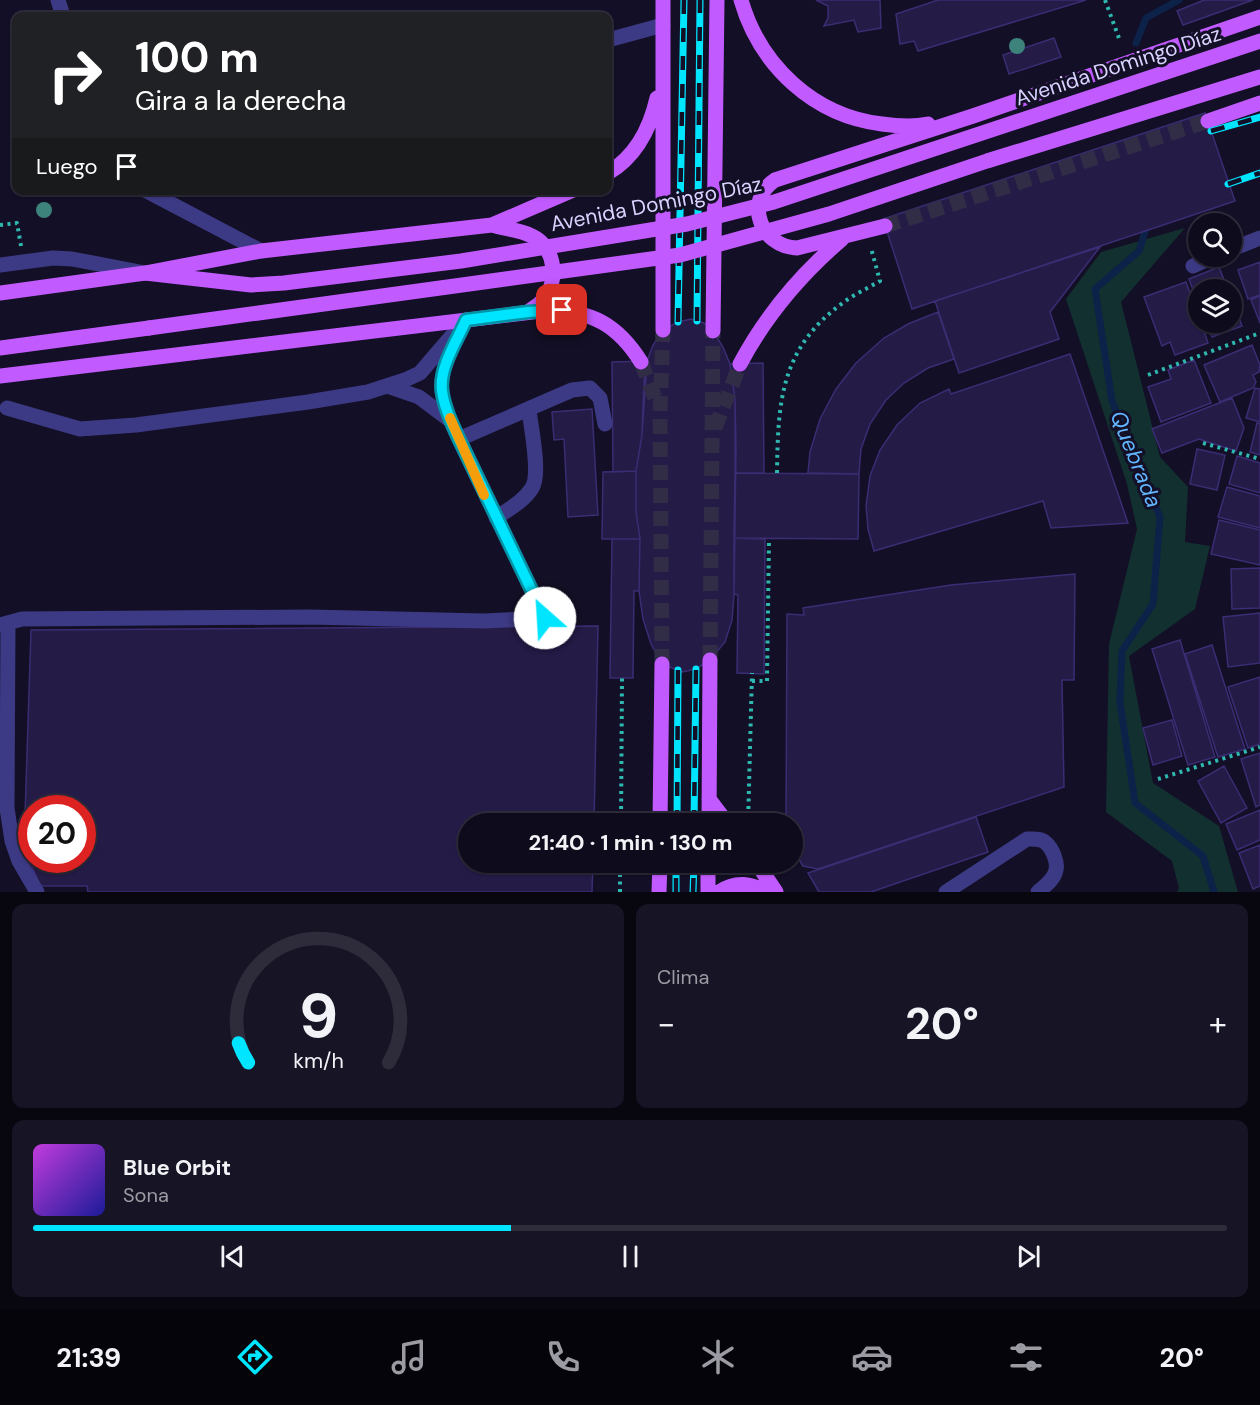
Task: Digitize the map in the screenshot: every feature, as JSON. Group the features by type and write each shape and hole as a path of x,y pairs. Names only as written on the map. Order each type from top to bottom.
{"main road":[{"path":"663,0 663,330"},
{"path":"713,331 717,0"},
{"path":"741,0 759,44 779,71 806,95 834,111 856,119 893,126 922,126 973,116"},
{"path":"885,226 797,248 779,245 766,233 759,216 759,200 763,191 775,180 973,116 1260,17"},
{"name":"Avenida Domingo Díaz","path":"146,273 251,285 284,283 461,261 687,224 795,195 1260,41"},
{"path":"612,170 629,158 639,144 654,111 662,74"},
{"path":"0,348 680,255 829,214 987,161 1260,77"},
{"path":"1208,121 1260,103"},
{"path":"0,293 146,273 261,251 492,225 561,195"},
{"path":"492,225 534,236 547,249 553,266 552,284 543,300 528,312"},
{"path":"740,364 750,344 794,284 844,237"},
{"path":"0,376 528,312 562,310 596,318 615,330 640,362"},
{"path":"709,813 710,660"},
{"path":"660,813 662,664"},
{"path":"709,799 720,813"},
{"path":"659,892 660,873"},
{"path":"708,873 708,892"},
{"path":"763,873 776,892"},
{"path":"719,892 736,884 746,883 769,892"}],"street":[{"path":"612,39 663,25"},
{"path":"155,195 261,251"},
{"path":"1242,245 1260,238"},
{"path":"0,265 53,258 72,259 146,273"},
{"path":"7,408 80,429 136,425 368,392 420,373 466,320"},
{"path":"37,892 19,861 12,841 7,808 4,624 22,619 309,617 484,621 545,618 450,421 441,390 443,374 466,320"},
{"path":"387,386 419,397 450,421"},
{"path":"459,439 572,390 590,388 600,398 604,424"},
{"path":"496,518 525,498 534,486 536,471 530,410"},
{"path":"946,892 1028,839 1037,838 1046,842 1057,862 1052,880 1038,892"}],"path":[{"path":"1105,0 1120,41"},
{"path":"0,225 17,223 23,262"},
{"path":"777,473 778,416 783,387 792,362 821,322 844,302 880,281 867,231"},
{"path":"1148,375 1260,333"},
{"path":"1203,443 1260,459"},
{"path":"752,681 767,681 769,539"},
{"path":"748,813 752,674"},
{"path":"621,813 622,678"},
{"path":"1158,779 1260,747"},
{"path":"620,873 620,892"}],"green space":[{"path":"1185,228 1121,302 1160,457 1188,487 1185,542 1210,546 1195,609 1129,656 1153,783 1219,826 1238,892 1177,892 1179,888 1172,861 1106,812 1109,644 1137,529 1127,484 1066,299 1101,252"}],"building":[{"path":"816,0 880,0 881,28 858,32 854,20 824,26 828,18 828,6"},
{"path":"938,0 1086,0 918,51 914,41 900,44 896,14"},
{"path":"1204,0 1253,0 1183,25 1177,11"},
{"path":"1054,38 1061,57 1009,74 1003,55"},
{"path":"1205,113 1235,201 1199,213 1188,213 1188,217 912,309 883,219"},
{"path":"1100,247 1050,312 1059,339 959,373 935,301"},
{"path":"1260,262 1260,295 1248,299 1238,270"},
{"path":"1219,267 1224,279 1189,279"},
{"path":"1186,282 1188,333 1205,333 1208,343 1175,355 1170,342 1162,346 1144,297"},
{"path":"1260,296 1260,323 1251,300"},
{"path":"938,312 954,359 928,368 904,383 886,400 870,424 861,449 859,474 808,473 810,452 820,419 836,389 856,363 884,338 908,324"},
{"path":"691,319 704,323 713,331 730,364 735,399 736,450 734,594 732,620 725,642 710,660 696,669 682,672 662,664 651,644 643,619 639,591 640,539 636,512 636,471 642,435 647,361 653,345 663,330 678,322"},
{"path":"1210,333 1223,333 1212,337"},
{"path":"1252,345 1260,365 1259,372 1253,375 1256,382 1253,388 1220,402 1204,365"},
{"path":"1070,354 1128,523 1051,528 1043,501 874,551 868,529 866,506 870,476 880,450 897,425 920,403 949,389 951,394"},
{"path":"1194,360 1211,403 1161,422 1148,387 1171,379 1168,370"},
{"path":"647,361 642,435 636,471 613,472 612,362"},
{"path":"763,363 764,473 735,473 735,399 730,364"},
{"path":"1255,388 1260,389 1260,422 1246,418"},
{"path":"1232,398 1244,428 1236,451 1199,439 1162,453 1152,429"},
{"path":"592,409 598,515 568,517 564,439 554,440 552,412"},
{"path":"1257,423 1260,424 1260,455 1250,452"},
{"path":"1197,449 1225,455 1217,490 1190,484"},
{"path":"1237,456 1260,463 1260,493 1229,484"},
{"path":"636,471 636,512 640,539 602,539 603,472"},
{"path":"735,473 859,474 858,539 734,538"},
{"path":"1227,487 1260,496 1260,528 1218,517"},
{"path":"1219,520 1260,530 1260,565 1211,554"},
{"path":"734,538 765,539 764,674 737,673 738,595 734,594"},
{"path":"612,539 640,539 639,591 634,591 633,678 610,678"},
{"path":"1260,568 1260,608 1232,609 1231,569"},
{"path":"1075,574 1074,680 1062,680 1064,787 818,869 803,866 803,813 786,813 787,614 804,615 803,608 951,585"},
{"path":"1260,613 1260,663 1228,667 1223,617"},
{"path":"598,626 594,813 458,813 458,873 593,873 592,892 88,892 87,886 40,886 35,873 96,873 96,795 26,795 31,630"},
{"path":"1180,640 1215,757 1188,765 1152,649"},
{"path":"1212,645 1245,749 1218,757 1185,654"},
{"path":"1260,677 1260,744 1248,748 1228,687"},
{"path":"1172,720 1182,756 1153,765 1143,728"},
{"path":"1260,753 1260,805 1256,807 1241,759"},
{"path":"1224,766 1247,808 1221,823 1198,781"},
{"path":"1260,810 1260,840 1237,850 1226,824"},
{"path":"976,817 988,852 871,892 819,892 808,873"},
{"path":"1260,845 1260,886 1253,889 1239,853"}],"waterway":[{"name":"Quebrada","path":"1136,43 1146,18 1179,0"},
{"name":"Quebrada","path":"1148,222 1139,251 1095,289 1112,401 1160,517 1153,604 1122,651 1120,702 1135,803 1203,856 1214,892"}],"tunnel":[{"path":"885,226 1208,121"},
{"path":"662,664 660,414 663,330"},
{"path":"710,660 713,331"},
{"path":"641,362 657,403"},
{"path":"715,428 740,364"}],"railway":[{"path":"678,322 684,0"},
{"path":"697,321 700,0"},
{"path":"1211,131 1260,117"},
{"path":"1228,184 1260,173"},
{"path":"694,813 696,669"},
{"path":"677,813 678,670"},
{"path":"676,873 676,892"},
{"path":"693,892 694,873"}],"slow traffic":[{"path":"450,418 484,495"}],"route":[{"path":"545,618 450,421 441,390 447,361 466,320 562,310"}]}
